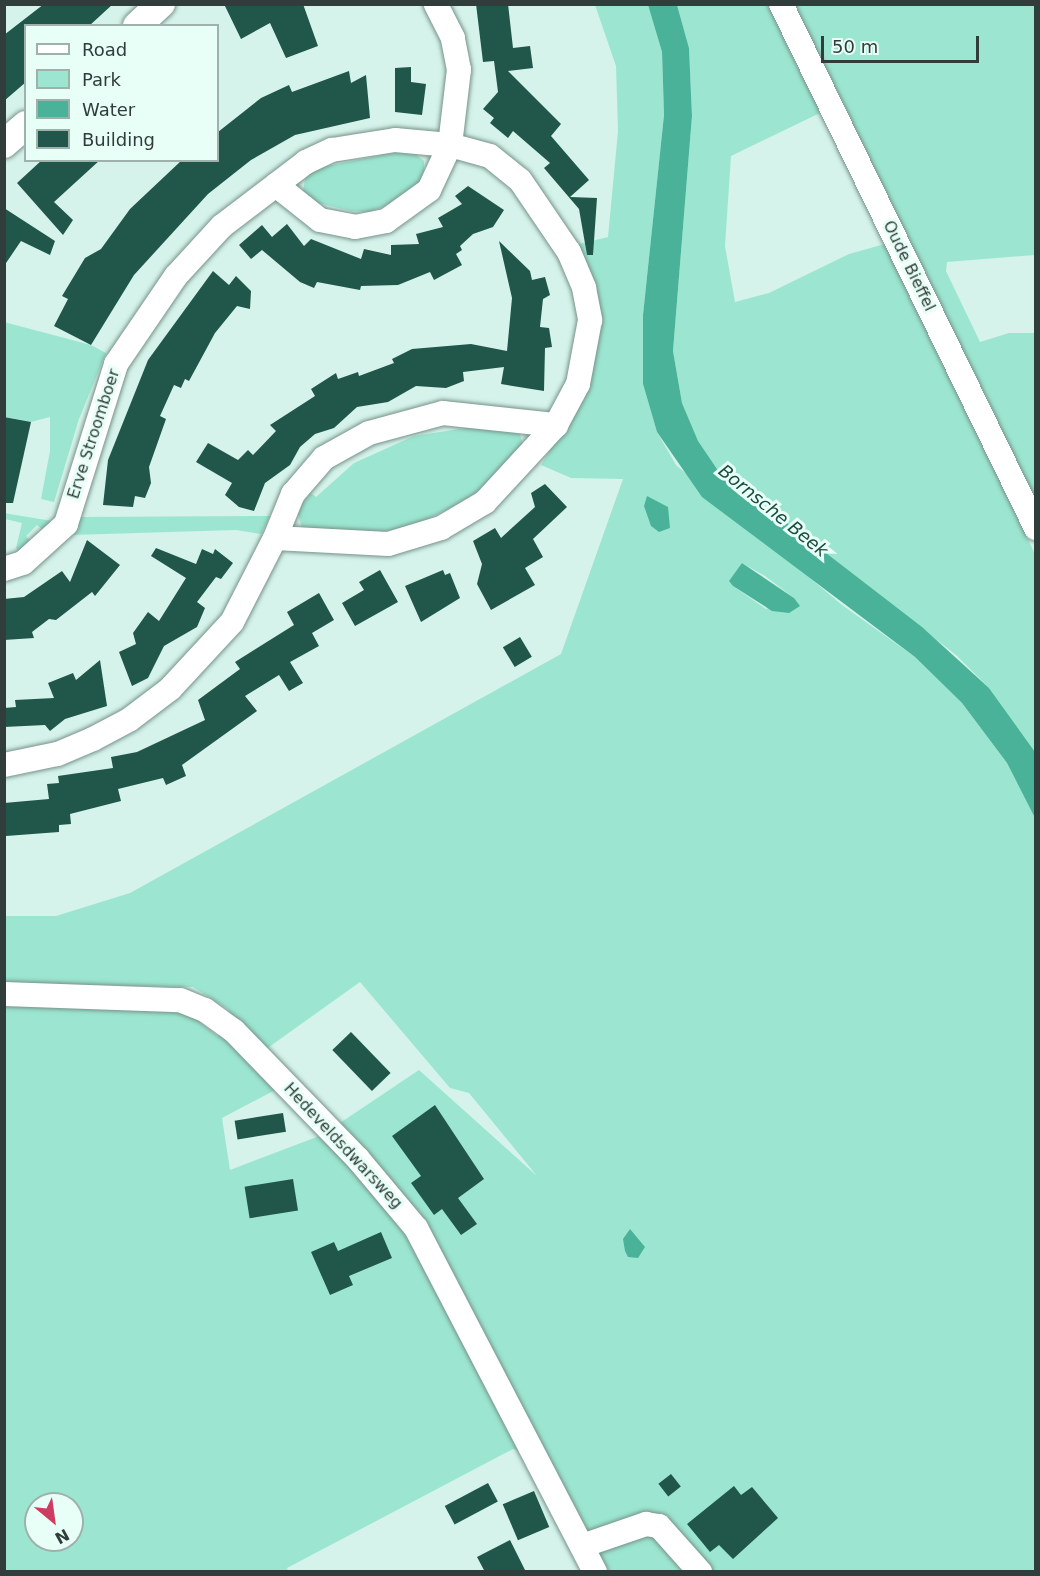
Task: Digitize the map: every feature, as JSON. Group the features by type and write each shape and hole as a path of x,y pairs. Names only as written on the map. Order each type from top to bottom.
{"street":[{"path":"139,24 161,4"},
{"path":"276,185 296,204 332,225 372,226 402,213 429,190 450,145 459,70 453,38 436,4"},
{"name":"Oude Bieffel","path":"781,4 1035,528"},
{"path":"4,144 24,127"},
{"name":"Erve Stroomboer","path":"4,569 24,563 66,524 98,412 134,333 222,226 306,162 341,148 395,140 450,145 489,156 520,180 570,252 584,288 590,320 585,355 578,384 556,425 485,502 441,528 388,544 275,538"},
{"path":"4,765 57,754 93,739 129,720 170,689 232,622 275,538 293,494 324,458 369,433 443,413 556,425"},
{"name":"Hedeveldsdwarsweg","path":"4,994 180,1000 205,1010 234,1031 358,1159 416,1228 595,1572"},
{"path":"582,1546 646,1524 659,1526 700,1572"}],"green space":[{"path":"595,5 648,5 662,52 664,115 643,315 643,384 657,432 676,465 842,605 915,657 962,703 1007,763 1035,818 1035,1571 585,1571 520,1451 513,1449 287,1568 288,1571 5,1571 5,1004 185,1011 217,1036 237,1025 228,1009 193,987 5,984 5,916 56,916 130,893 561,654 623,479 571,478 541,465 584,396 575,245 608,237 618,131 616,66","holes":["742,563 765,576 794,598 766,609 733,586","360,982 450,1088 469,1093 537,1176 419,1070 322,1135 230,1170 222,1118 277,1089 248,1062"]},
{"path":"677,5 772,5 822,112 731,156 725,246 735,302 769,293 849,254 885,244 1035,554 1035,752 989,688 956,655 717,469 698,442 682,403 673,351 692,116 689,48"},
{"path":"790,5 1035,5 1035,255 947,262 946,271 980,342 1009,333 1035,333 1036,491 1029,495"},
{"path":"398,152 414,153 424,161 424,179 392,203 370,212 351,211 318,203 303,191 306,174 317,168"},
{"path":"4,322 91,345 106,353 79,419 54,502 41,499 50,451 50,417 31,422 5,417"},
{"path":"466,428 519,432 525,450 473,497 415,525 352,538 303,532 297,510 311,493 316,497 354,463 414,436"},
{"path":"4,513 52,521 49,535 37,525 26,536 37,547 21,557 16,548 22,523 5,519"},
{"path":"270,516 261,534 236,530 71,535 81,517"}],"water":[{"path":"648,5 677,5 689,48 692,116 673,351 682,403 698,441 717,469 922,627 989,688 1035,752 1035,818 1007,763 962,703 915,657 702,497 657,432 643,384 643,315 664,115 662,52"},
{"path":"647,496 668,507 670,528 659,532 651,526 644,506"},
{"path":"742,563 794,598 800,606 789,613 772,611 733,586 729,581"},
{"path":"630,1229 645,1247 638,1258 628,1257 625,1251 623,1239"}],"building":[{"path":"44,4 113,4 91,24 24,24 24,84 4,101 4,35"},
{"path":"224,4 303,4 318,46 286,58 270,23 241,39"},
{"path":"476,4 508,4 513,48 530,46 533,68 508,71 561,124 551,136 589,180 570,197 597,198 593,255 587,255 579,209 544,168 550,163 513,131 508,138 490,123 494,118 483,109 498,92 494,61 483,62"},
{"path":"411,67 411,82 426,84 422,115 395,112 395,68"},
{"path":"349,71 351,83 366,75 370,118 295,135 251,160 208,194 134,275 91,345 54,326 68,299 62,296 85,258 101,249 130,209 180,162 219,162 219,131 261,98 289,85 292,92"},
{"path":"40,162 98,162 54,202 73,220 63,235 17,183"},
{"path":"468,186 504,210 493,227 473,234 460,246 462,250 456,254 462,265 434,280 430,272 398,285 361,286 360,290 317,282 314,288 300,282 262,250 251,259 239,245 262,225 272,237 287,224 304,246 311,239 361,259 364,249 391,255 391,245 419,244 416,234 443,227 438,218 462,204 455,196"},
{"path":"4,208 55,241 50,255 21,241 4,266"},
{"path":"499,241 530,271 532,280 545,277 550,295 543,299 540,327 549,328 552,347 545,348 544,391 501,384 504,367 463,372 464,381 446,388 416,386 388,402 357,407 334,428 315,434 300,447 290,465 265,483 254,511 239,507 225,495 232,483 196,462 208,443 238,460 248,450 253,455 276,431 270,425 315,396 311,389 336,373 338,379 358,372 359,376 394,363 392,359 412,349 471,344 507,351 512,298"},
{"path":"213,271 229,285 236,276 251,291 250,309 237,306 215,333 189,381 185,379 181,388 174,385 160,416 166,419 149,467 151,483 145,498 135,496 133,507 103,505 108,460 148,360"},
{"path":"4,417 31,422 13,503 4,503"},
{"path":"545,484 567,507 533,539 543,557 525,568 535,585 491,610 477,584 482,564 473,541 495,528 501,538 535,507 531,493"},
{"path":"87,540 120,565 95,596 92,592 56,620 49,619 32,632 34,638 4,640 4,599 24,597 62,571 70,582"},
{"path":"156,548 196,564 202,549 213,554 215,549 233,563 221,579 216,577 197,602 205,608 197,627 164,646 148,678 132,686 119,652 136,644 133,633 148,612 159,621 186,578 151,556"},
{"path":"380,570 398,602 355,626 342,603 364,590 359,582"},
{"path":"443,570 445,575 450,573 460,598 421,622 405,586"},
{"path":"319,593 334,620 312,633 319,646 290,662 303,683 289,691 279,675 245,696 257,711 182,765 186,776 166,785 163,778 118,789 121,801 70,814 71,824 59,825 59,832 6,836 4,803 49,799 47,784 59,783 58,776 113,768 111,757 137,752 205,720 198,700 240,669 235,662 294,625 287,612"},
{"path":"520,637 532,657 515,667 503,647"},
{"path":"100,660 107,706 65,719 50,731 45,725 4,727 4,708 16,707 15,700 54,698 48,683 73,673 76,680"},
{"path":"351,1032 391,1073 372,1091 332,1050"},
{"path":"435,1105 484,1179 458,1198 477,1224 461,1235 442,1209 434,1215 411,1183 421,1176 392,1136"},
{"path":"283,1113 286,1132 238,1139 235,1121"},
{"path":"293,1179 298,1211 250,1218 245,1187"},
{"path":"381,1232 392,1258 349,1276 353,1285 330,1295 311,1252 334,1242 338,1251"},
{"path":"671,1474 681,1487 668,1496 658,1484"},
{"path":"488,1483 498,1502 455,1525 445,1506"},
{"path":"734,1486 741,1495 752,1487 778,1518 733,1559 719,1545 710,1552 687,1524"},
{"path":"534,1491 549,1527 518,1540 503,1504"},
{"path":"510,1540 526,1572 485,1572 477,1557"}],"water label":[{"name":"Bornsche Beek","path":"773,511"}]}
